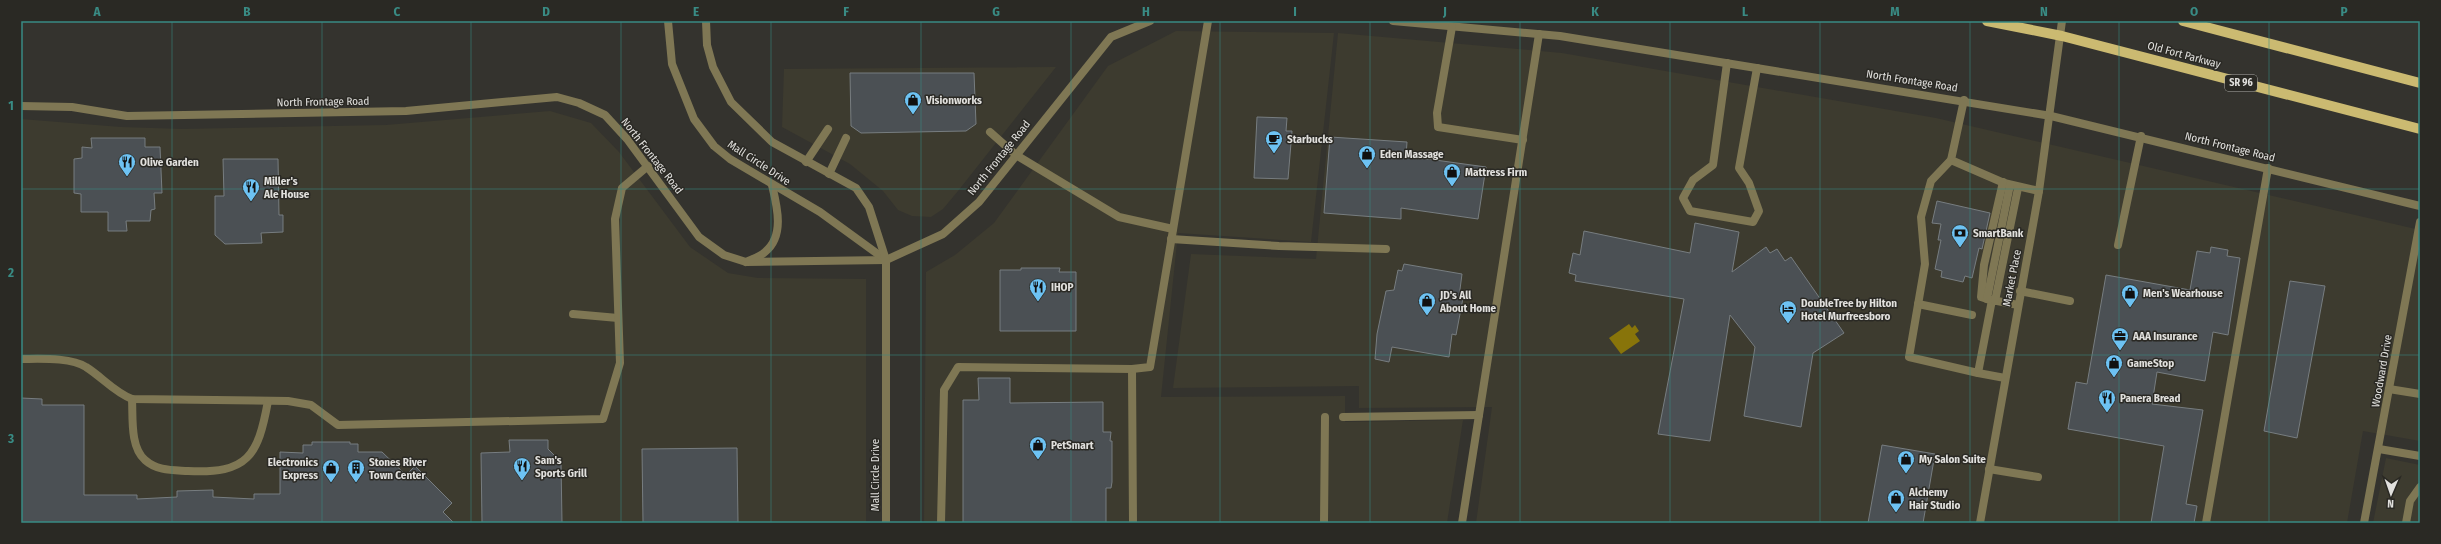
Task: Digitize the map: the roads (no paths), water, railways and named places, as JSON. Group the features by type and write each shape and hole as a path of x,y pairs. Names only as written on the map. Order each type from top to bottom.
{"main road":[{"name":"Old Fort Parkway","path":"1987,21 2062,36 2420,129"},
{"path":"2183,21 2420,83"}],"street":[{"name":"Mall Circle Drive","path":"668,21 672,64 694,119 719,150 772,185 820,212 886,260"},
{"name":"Mall Circle Drive","path":"706,21 707,45 713,67 731,102 772,142 806,162 856,188 863,197 886,260 886,523"},
{"name":"North Frontage Road","path":"21,106 72,107 127,116 142,116 406,111 557,97 579,103 605,115 648,166 699,236 724,255 746,262 886,260 943,234 979,202 1111,37 1150,21"},
{"path":"940,523 944,390 958,367 1132,369 1150,367 1208,21"},
{"name":"North Frontage Road","path":"1393,21 1539,34 1964,100 2051,116 2141,136 2420,206"},
{"name":"Market Place","path":"1980,523 1989,469 1996,439 2020,291 2039,191 2062,36 2062,21"},
{"path":"1452,26 1437,113 1438,127 1523,140"},
{"path":"1462,523 1539,34"},
{"path":"1727,63 1713,165 1693,180 1683,198 1690,211 1754,222 1759,211 1749,183 1739,168 1757,68"},
{"path":"1964,100 1951,160 1931,181 1921,217 1925,264 1909,357 2005,378"},
{"path":"806,162 828,129"},
{"path":"990,132 1016,155 1119,217 1173,229"},
{"path":"2118,245 2141,136"},
{"path":"829,174 846,138"},
{"path":"1951,160 2010,185 2039,191"},
{"path":"21,359 60,360 85,366 120,394 132,400 268,401 311,405 338,425 603,419 620,363 615,219 622,188 648,166"},
{"path":"2206,523 2268,168"},
{"path":"746,262 765,253 773,245 777,235 777,206 772,185"},
{"path":"1978,373 2010,185"},
{"path":"2010,185 1984,265 1981,297 2018,305"},
{"name":"Woodward Drive","path":"2364,523 2420,222"},
{"path":"1171,239 1279,246 1386,249"},
{"path":"2020,291 2070,302"},
{"path":"1918,304 1972,315"},
{"path":"573,314 618,318"},
{"path":"1132,369 1133,523"},
{"path":"2389,389 2420,394"},
{"path":"132,400 135,444 144,460 161,469 210,472 230,470 252,454 262,432 268,401"},
{"path":"1343,417 1479,415"},
{"path":"1324,417 1324,523"},
{"path":"2378,449 2420,456"},
{"path":"1989,469 2038,477"},
{"path":"2406,523 2410,501 2420,487"}],"place":[{"name":"Visionworks","path":"913,115"},
{"name":"Starbucks","path":"1274,154"},
{"name":"Eden Massage","path":"1367,169"},
{"name":"Olive Garden","path":"127,177"},
{"name":"Mattress Firm","path":"1452,187"},
{"name":"Miller's Ale House","path":"251,202"},
{"name":"SmartBank","path":"1960,248"},
{"name":"IHOP","path":"1038,302"},
{"name":"Men's Wearhouse","path":"2130,308"},
{"name":"JD's All About Home","path":"1427,316"},
{"name":"DoubleTree by Hilton Hotel Murfreesboro","path":"1788,324"},
{"name":"AAA Insurance","path":"2120,351"},
{"name":"GameStop","path":"2114,378"},
{"name":"Panera Bread","path":"2107,413"},
{"name":"PetSmart","path":"1038,460"},
{"name":"My Salon Suite","path":"1906,474"},
{"name":"Sam's Sports Grill","path":"522,481"},
{"name":"Electronics Express","path":"331,483"},
{"name":"Stones River Town Center","path":"356,483"},
{"name":"Alchemy Hair Studio","path":"1896,513"}]}
